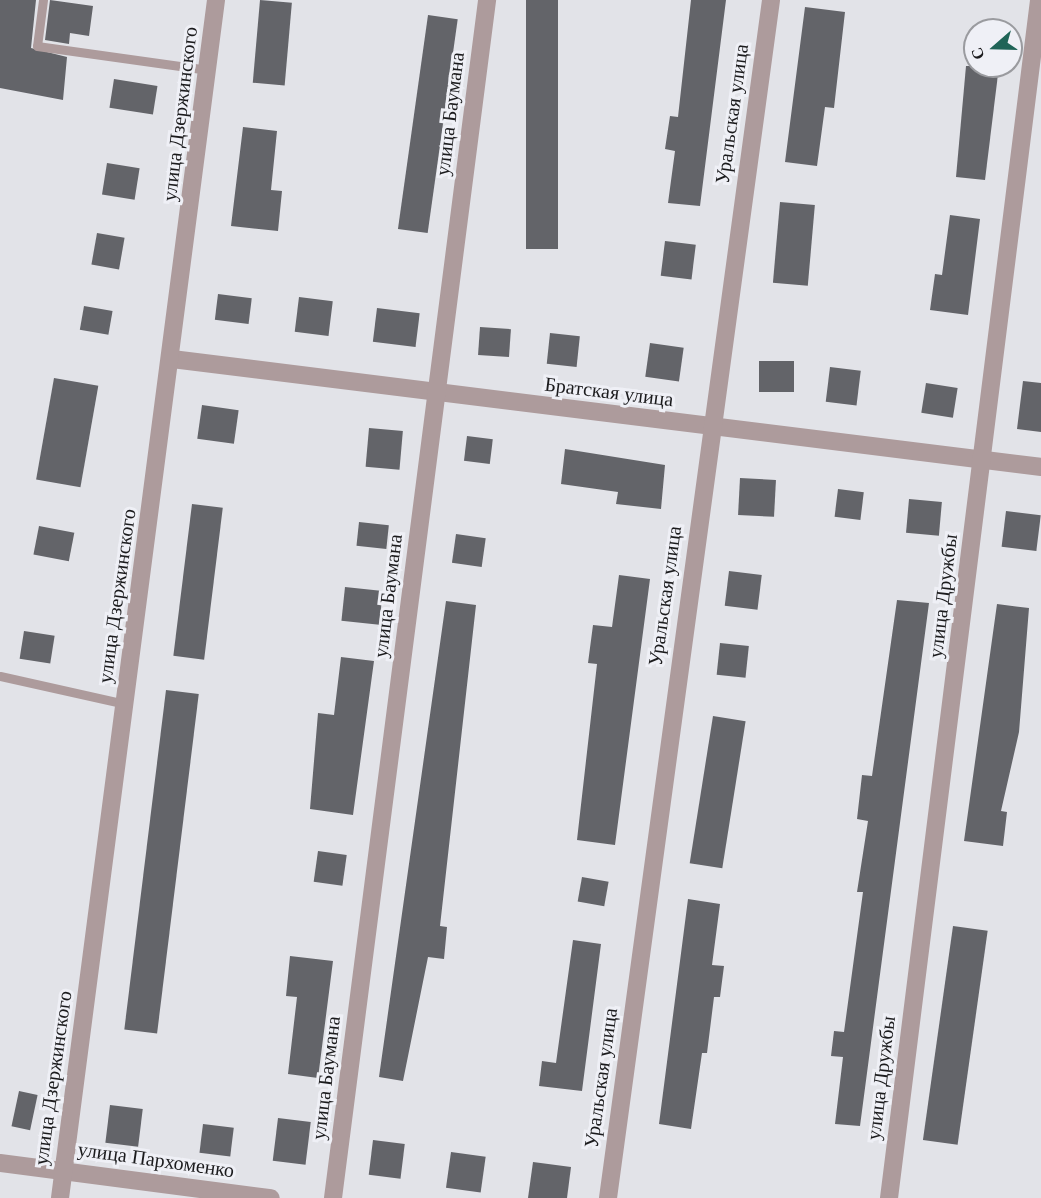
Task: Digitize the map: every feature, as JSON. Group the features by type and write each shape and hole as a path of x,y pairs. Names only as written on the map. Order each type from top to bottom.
{"street":[{"name":"улица Дзержинского","path":"60,1198 172,359 216,0"},
{"name":"улица Баумана","path":"333,1198 487,0"},
{"name":"Уральская улица","path":"608,1198 710,428 771,0"},
{"name":"улица Дружбы","path":"889,1198 1039,0"},
{"name":"Братская улица","path":"172,359 710,428 1041,467"},
{"name":"улица Пархоменко","path":"0,1163 271,1198"}],"lane":[{"path":"43,0 37,46 208,70"},
{"path":"0,676 125,704"}],"building":[{"path":"0,0 36,0 31,48 67,57 63,100 0,88"},
{"path":"50,0 93,6 89,36 70,33 69,44 45,40"},
{"path":"260,0 292,3 285,85 253,83"},
{"path":"526,0 558,0 558,249 526,249"},
{"path":"691,0 726,0 700,206 668,203 675,151 665,149 670,116 678,117"},
{"path":"805,7 845,12 834,108 825,107 817,166 785,162"},
{"path":"428,15 458,19 428,233 398,229"},
{"path":"965,78 998,78 985,180 956,177"},
{"path":"114,79 157,86 153,115 109,108"},
{"path":"243,127 277,131 271,190 282,191 278,231 231,226"},
{"path":"107,163 140,168 135,200 102,195"},
{"path":"780,202 815,205 808,286 773,283"},
{"path":"950,215 980,219 968,315 930,310 935,274 942,275"},
{"path":"97,233 125,238 119,269 91,265"},
{"path":"665,241 696,245 692,280 661,276"},
{"path":"218,294 252,298 249,324 215,320"},
{"path":"299,297 333,301 328,336 295,332"},
{"path":"84,306 113,311 108,335 80,330"},
{"path":"377,308 420,313 416,347 373,342"},
{"path":"480,327 511,329 509,357 478,355"},
{"path":"550,333 580,336 577,367 547,364"},
{"path":"650,343 684,348 679,381 645,377"},
{"path":"759,361 794,361 794,392 759,392"},
{"path":"830,367 861,371 857,406 826,402"},
{"path":"54,378 98,386 80,487 36,479"},
{"path":"1023,381 1041,383 1041,432 1017,429"},
{"path":"926,383 958,388 953,418 921,413"},
{"path":"202,405 239,410 234,444 197,439"},
{"path":"369,428 403,431 399,470 366,467"},
{"path":"467,436 493,439 490,464 464,461"},
{"path":"565,449 665,465 661,509 616,504 618,492 561,484"},
{"path":"740,478 776,480 774,517 738,515"},
{"path":"838,489 864,492 860,520 835,517"},
{"path":"909,499 942,502 939,536 906,533"},
{"path":"192,504 223,508 204,660 173,656"},
{"path":"1006,511 1041,515 1036,551 1002,547"},
{"path":"359,522 389,525 386,549 356,546"},
{"path":"39,526 74,533 69,561 33,554"},
{"path":"456,534 486,538 482,567 452,563"},
{"path":"729,571 762,575 757,610 725,606"},
{"path":"619,575 650,579 615,845 577,840 597,664 588,663 593,625 612,627"},
{"path":"345,587 383,591 379,625 341,621"},
{"path":"897,600 929,603 860,1126 835,1124 843,1057 831,1056 834,1031 844,1032 863,892 857,892 868,821 857,819 862,775 872,776"},
{"path":"446,601 476,605 440,926 447,927 444,959 428,957 403,1081 379,1077"},
{"path":"997,604 1029,608 1019,732 1001,811 1007,812 1003,846 964,841"},
{"path":"24,631 55,636 50,664 20,659"},
{"path":"720,643 749,646 745,678 717,675"},
{"path":"341,657 374,661 353,815 310,809 318,713 334,715"},
{"path":"166,690 199,694 157,1033 124,1029"},
{"path":"713,716 746,721 722,868 690,863"},
{"path":"318,851 347,855 342,886 314,882"},
{"path":"582,877 609,882 604,906 578,902"},
{"path":"688,899 720,904 712,965 724,966 720,997 714,997 707,1053 702,1053 691,1129 659,1124"},
{"path":"953,926 988,931 958,1145 923,1140"},
{"path":"573,940 601,944 582,1091 539,1086 542,1061 556,1063"},
{"path":"290,956 333,961 318,1078 288,1074 297,997 286,996"},
{"path":"19,1091 38,1095 30,1130 12,1126"},
{"path":"110,1105 143,1109 138,1147 105,1143"},
{"path":"278,1118 311,1122 306,1165 273,1161"},
{"path":"203,1124 234,1128 230,1157 199,1153"},
{"path":"373,1140 405,1144 400,1179 369,1175"},
{"path":"451,1152 486,1157 481,1193 446,1188"},
{"path":"533,1162 571,1167 567,1198 528,1198"}]}
